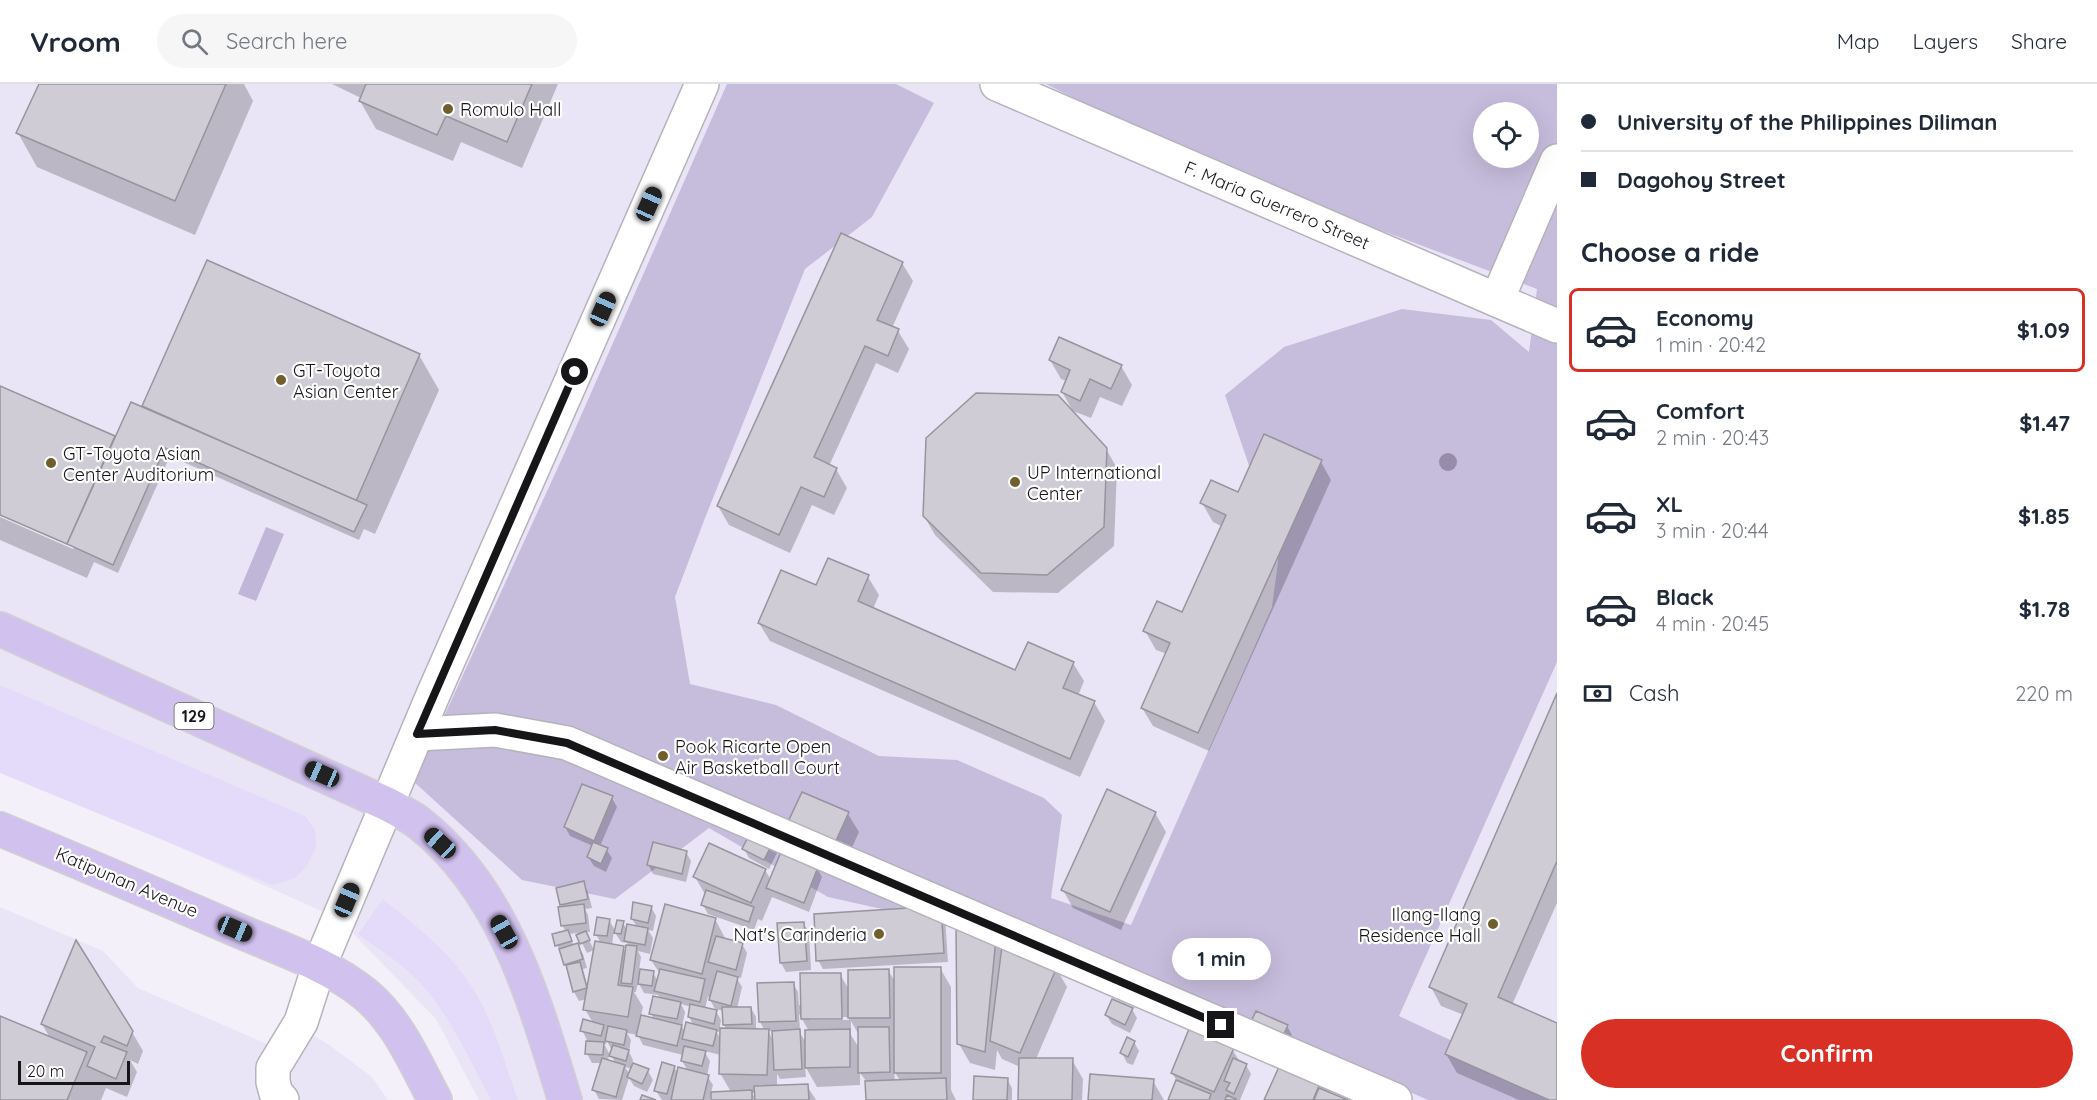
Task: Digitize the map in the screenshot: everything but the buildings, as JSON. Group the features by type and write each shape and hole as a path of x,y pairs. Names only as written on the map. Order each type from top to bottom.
{"main road":[{"name":"129","path":"0,629 387,804 418,822 460,863 486,898 513,948 538,1013 565,1100"},
{"name":"Katipunan Avenue","path":"0,829 319,966 365,994 385,1014 404,1041 435,1100"}],"street":[{"path":"282,1100 276,1093 273,1068 301,1022 319,966 387,804 702,84"},
{"name":"F. Maria Guerrero Street","path":"997,84 1557,326"},
{"path":"1497,300 1557,161"},
{"path":"417,734 495,730 567,743 1395,1100"},
{"path":"0,844 55,851"}],"shaded area":[{"path":"0,84 1557,84 1557,1100 479,1100 436,1019 339,919 0,766"},
{"path":"727,84 896,84 934,103 872,217 805,269 675,597 690,684 776,705 879,756 957,760 1044,798 1062,815 1051,898 1131,925 1272,607 1279,554 1225,395 1284,347 1402,309 1491,320 1529,352 1537,289 1343,216 1086,104 1046,84 1557,84 1557,662 1399,1016 1557,1090 1557,1100 1428,1100 1109,960 828,897 709,828 615,899 522,880 414,782 565,452"},
{"path":"266,527 284,534 256,601 238,594"},
{"path":"0,685 305,816 315,830 316,847 307,866 295,878 272,885 0,773"},
{"path":"383,899 437,945 466,978 490,1021 518,1100 491,1100 445,1016 423,986 391,957 358,934"},
{"path":"0,907 103,951 138,988 281,1050 293,1024 328,1044 372,1077 388,1100 0,1100"}],"place":[{"name":"Romulo Hall","path":"448,109"},
{"name":"GT-Toyota Asian Center","path":"281,380"},
{"name":"GT-Toyota Asian Center Auditorium","path":"51,463"},
{"name":"UP International Center","path":"1015,482"},
{"name":"Pook Ricarte Open Air Basketball Court","path":"663,756"},
{"name":"Ilang-Ilang Residence Hall","path":"1493,924"},
{"name":"Nat's Carinderia","path":"879,934"}],"route":[{"path":"575,372 417,734 495,730 567,743 1221,1025"}]}
